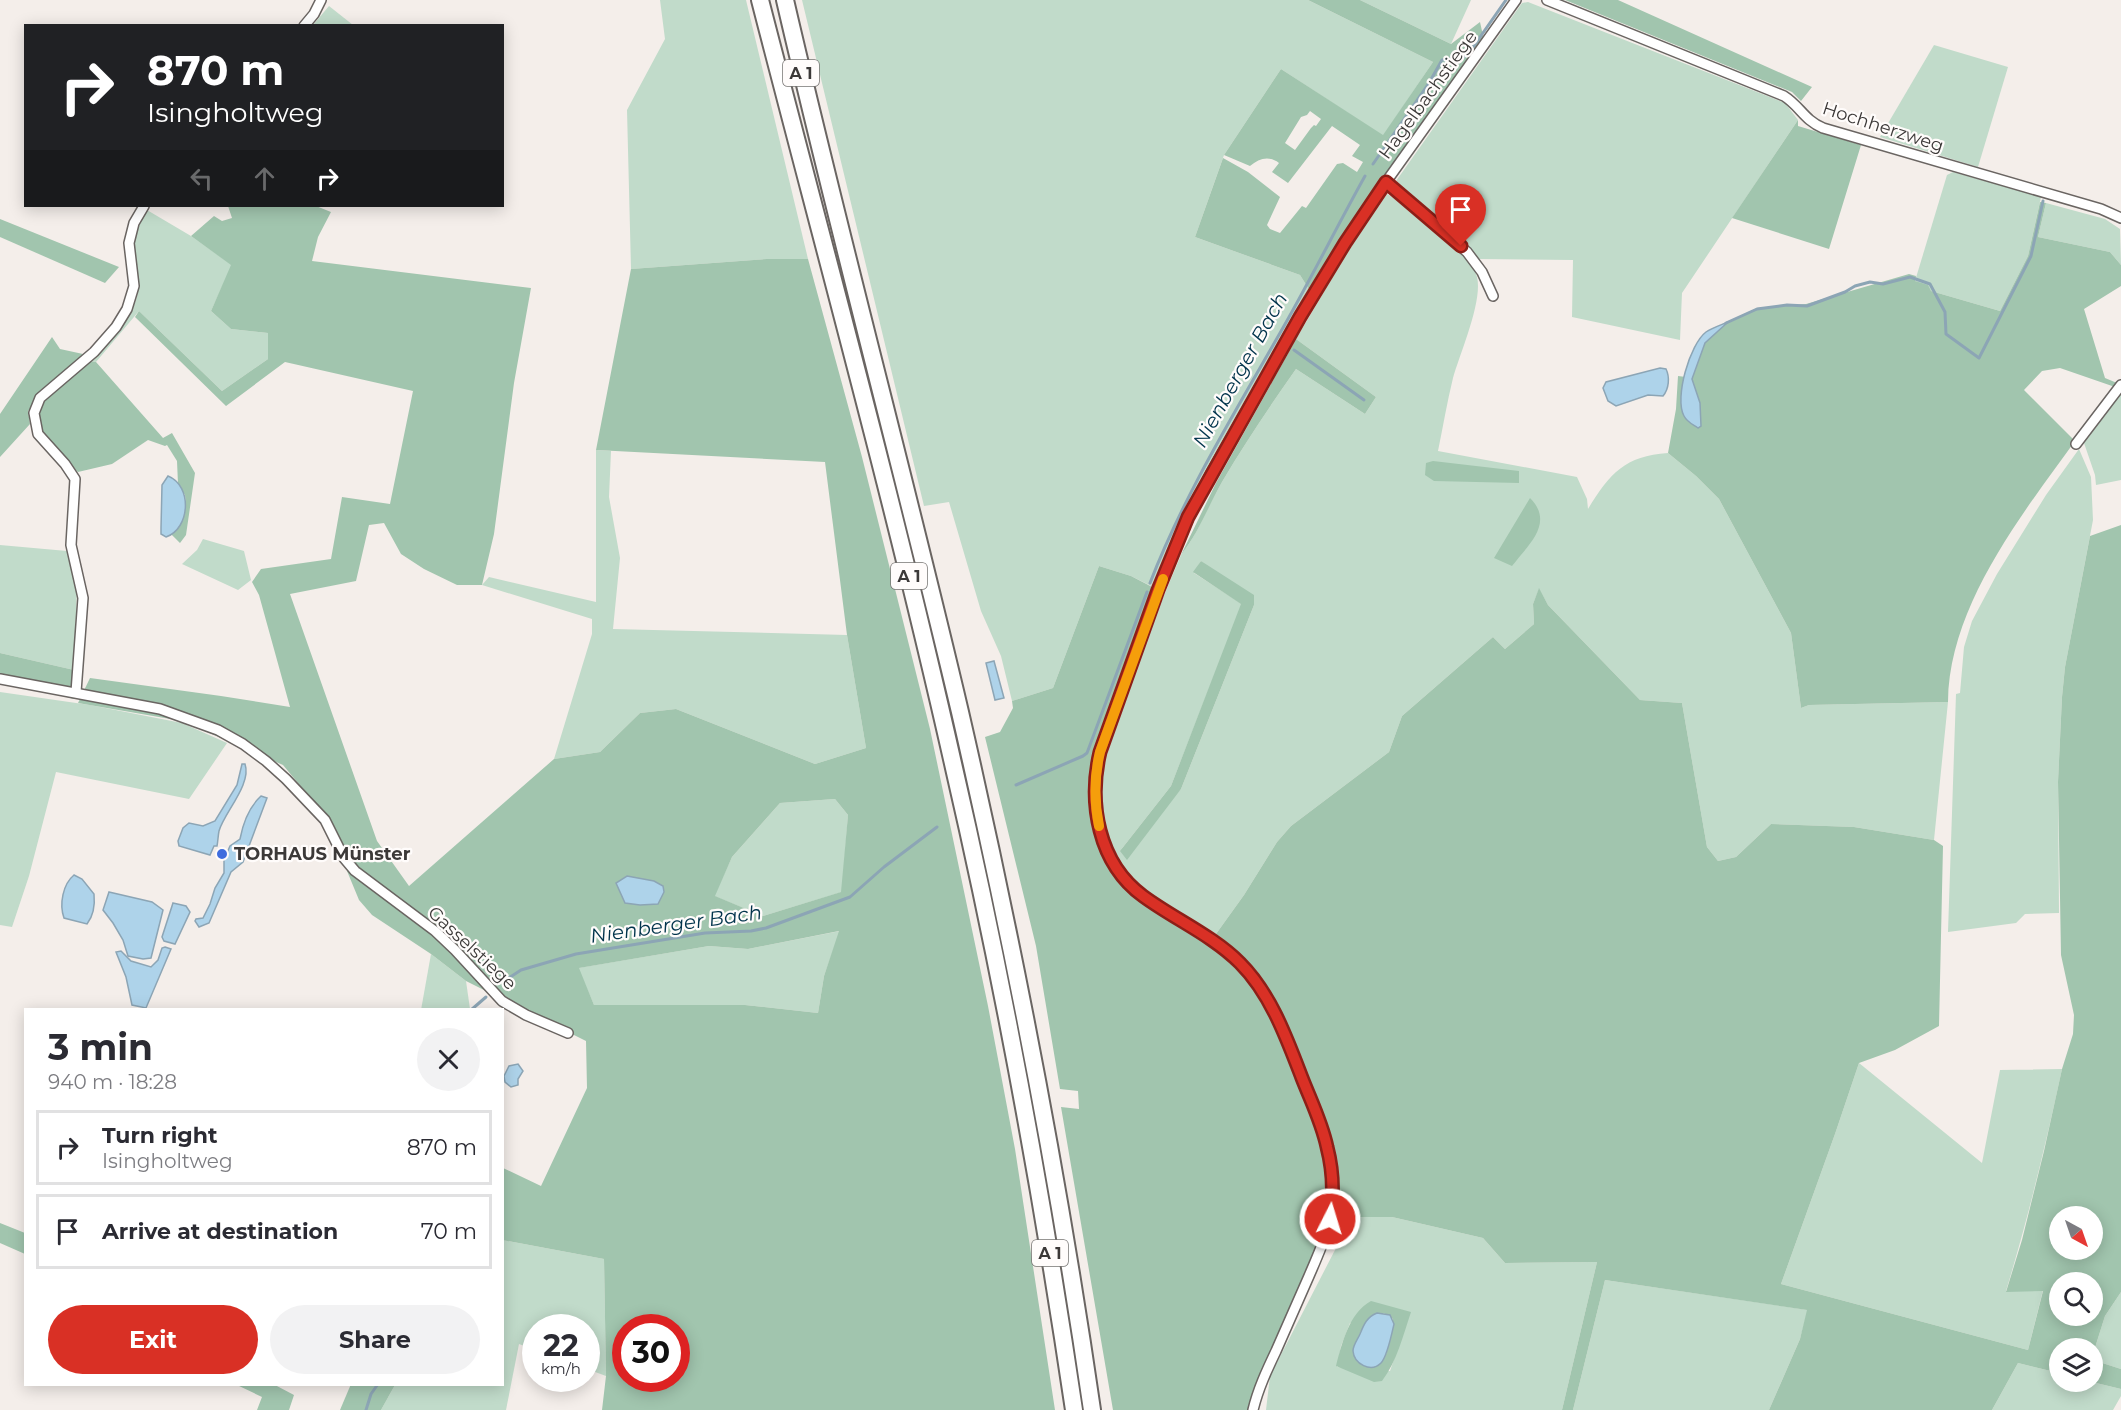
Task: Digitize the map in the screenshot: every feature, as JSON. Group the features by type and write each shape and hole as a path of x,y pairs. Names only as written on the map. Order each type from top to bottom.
{"highway":[{"name":"A 1","path":"760,0 871,427 937,693 981,887 1021,1090 1074,1410"},
{"name":"A 1","path":"784,0 818,146 959,709 1013,954 1067,1249 1092,1410"}],"street":[{"path":"306,24 314,15 321,0"},
{"name":"Hagelbachstiege","path":"1253,1410 1265,1374 1327,1233 1333,1200 1331,1165 1327,1147 1287,1041 1263,992 1253,978 1230,954 1202,933 1145,898 1128,883 1118,870 1106,849 1099,825 1094,790 1096,769 1150,611 1188,517 1300,317 1345,243 1516,0"},
{"name":"Hochherzweg","path":"1547,0 1784,96 1810,122 1823,128 2101,209 2121,218"},
{"path":"1386,182 1467,252 1482,272 1493,296"},
{"path":"76,692 83,598 71,546 75,479 65,464 38,434 34,413 40,398 100,345 127,309 134,286 129,243 135,223 143,207"},
{"path":"2076,444 2121,385"},
{"name":"Gasselstiege","path":"0,679 160,709 218,730 243,744 266,761 325,820 344,858 355,871 435,931 502,1001 526,1015 568,1033"}],"green space":[{"path":"660,0 746,0 808,259 767,259 631,269 627,110 665,39"},
{"path":"802,0 1308,0 1433,62 1383,136 1281,69 1224,155 1195,237 1300,275 1310,291 1155,588 1131,576 1099,566 1053,688 1012,701 1001,656 981,611 949,502 924,506"},
{"path":"1308,0 1360,0 1451,44 1480,22 1484,40 1386,174 1310,291 1300,275 1195,237 1223,158 1248,172 1280,197 1267,225 1270,229 1280,233 1302,206 1306,208 1337,164 1343,163 1357,172 1363,162 1352,156 1360,145 1332,126 1288,183 1272,172 1279,163 1271,159 1257,161 1250,166 1224,155 1281,69 1383,135 1433,62","holes":["1310,111 1321,119 1316,126 1311,128 1295,150 1285,143 1301,117"]},
{"path":"1360,0 1471,0 1451,44"},
{"path":"1565,0 1618,0 1812,87 1801,101 1792,92"},
{"path":"1528,2 1785,103 1798,120 1682,293 1680,340 1572,317 1573,260 1478,259 1465,240 1406,192 1396,181 1522,3"},
{"path":"329,6 352,24 314,24"},
{"path":"1934,45 2008,67 1978,167 1880,137"},
{"path":"1798,120 1798,126 1861,145 1829,249 1732,218"},
{"path":"1953,172 2041,197 2028,256 2000,311 1931,291 1915,281 1947,175"},
{"path":"1387,194 1438,231 1473,267 1477,277 1477,299 1453,378 1438,451 1577,477 1587,499 1588,509 1604,485 1620,469 1640,458 1668,453 1719,499 1791,633 1801,708 1809,705 1948,702 1934,840 1854,827 1771,824 1736,857 1718,861 1707,847 1682,703 1640,700 1548,605 1539,589 1533,604 1534,624 1505,649 1493,637 1402,716 1389,752 1291,826 1277,842 1216,934 1131,879 1112,852 1099,817 1099,765 1122,695 1181,555 1231,467 1296,369 1365,414 1376,397 1296,339 1347,253","holes":["1201,561 1254,605 1181,789 1120,851 1171,786 1242,604 1194,573"]},
{"path":"2040,202 2046,203 2038,237 2110,252 2121,265 2121,286 2084,309 2105,378 2117,383 2115,387 2060,368 2042,371 2024,390 2075,441 2011,531 1974,597 1961,631 1952,666 1948,702 1809,705 1801,708 1791,633 1719,499 1668,453 1676,409 1678,376 1686,377 1706,332 1757,308 1806,304 1909,274 1916,276 1915,281 1928,285 1931,291 2000,311 2028,256"},
{"path":"2046,203 2105,219 2120,229 2121,265 2110,252 2038,237"},
{"path":"228,207 318,207 331,212 318,237 312,261 531,288 514,383 494,534 482,585 457,585 424,569 401,554 384,523 369,525 356,581 290,594 377,841 409,886 554,759 600,752 640,713 676,709 815,764 866,748 847,635 825,462 596,450 631,269 767,259 808,259 862,457 930,729 988,1006 1015,1149 1055,1410 602,1410 606,1376 604,1259 504,1240 504,1168 541,1186 587,1088 586,1041 466,981 431,954 372,915 359,900 347,871 355,868 332,824 283,765 182,721 78,703 90,678 290,707 259,595 252,582 261,569 331,559 342,497 390,504 413,391 285,362 226,406 135,317 139,311 222,391 268,359 268,333 231,329 211,311 231,265 191,236 214,216 222,221 232,218","holes":["835,799 848,815 841,892 763,916 715,896 732,857 780,803","839,931 824,976 818,1013 745,1005 594,1005 579,968 709,946 748,949"]},
{"path":"147,210 191,236 232,265 211,311 231,329 268,333 268,359 222,391 139,311 96,362 89,361 119,330 135,302 138,282 133,245 137,230"},
{"path":"0,219 119,267 105,283 0,237"},
{"path":"52,337 60,349 83,354 28,411 30,424 0,457 0,414"},
{"path":"1296,339 1376,397 1365,414 1296,369 1231,467 1181,555 1216,483"},
{"path":"89,361 96,362 163,438 172,433 195,473 186,535 180,543 171,534 184,516 185,495 178,484 177,461 167,445 148,440 112,464 78,472 53,448 41,428 40,408 46,397"},
{"path":"2121,394 2121,480 2096,485 2084,443"},
{"path":"2079,449 2091,477 2093,520 2065,667 2062,697 2058,782 2059,913 2025,914 2016,923 1948,932 1956,694 1960,693 1964,647 1972,621 1997,574 2046,495"},
{"path":"596,450 611,451 609,497 620,558 613,629 847,635 866,748 815,764 676,709 640,713 600,752 554,759 592,634 592,619 482,585 489,577 596,602"},
{"path":"1433,461 1519,471 1519,483 1434,481 1425,475 1426,463"},
{"path":"1530,498 1537,507 1540,525 1531,542 1512,566 1494,558"},
{"path":"2121,525 2121,1292 2103,1322 2103,1272 2049,1272 2049,1326 2102,1326 2098,1338 2049,1338 2049,1371 2018,1363 1992,1410 1769,1410 1800,1339 1807,1310 1605,1280 1573,1410 1562,1410 1597,1262 1505,1263 1483,1238 1392,1217 1340,1217 1337,1170 1327,1126 1303,1062 1267,986 1246,960 1216,934 1277,842 1291,826 1389,752 1402,716 1493,637 1505,649 1534,624 1533,604 1539,588 1548,605 1640,700 1682,703 1707,847 1718,861 1736,857 1771,824 1854,827 1934,840 1943,846 1939,1026 1895,1050 1859,1063 1781,1284 2028,1350 2043,1291 2006,1292 2022,1240 2062,1069 2073,1034 2074,1015 2061,955 2058,782 2065,667 2090,536"},
{"path":"203,539 244,551 251,580 238,590 182,564 197,550"},
{"path":"0,545 67,551 77,584 74,670 0,653"},
{"path":"1201,561 1254,595 1254,605 1181,789 1127,860 1120,851 1171,786 1241,604 1193,572"},
{"path":"1099,566 1131,576 1158,590 1100,752 1099,825 1128,883 1220,946 1263,992 1321,1128 1332,1207 1253,1410 1113,1410 1061,1107 1079,1109 1078,1091 1060,1089 1036,946 985,737 1000,732 1013,708 1012,701 1053,688"},
{"path":"0,653 74,670 74,699 0,679"},
{"path":"0,692 90,705 182,723 227,743 189,799 56,772 29,876 12,927 0,925"},
{"path":"835,799 848,815 842,892 763,916 714,896 732,857 780,803"},
{"path":"840,931 824,976 818,1013 745,1005 594,1005 578,968 709,946 748,949"},
{"path":"431,954 466,981 470,1008 421,1008"},
{"path":"1859,1063 1982,1163 2000,1070 2062,1069 2036,1181 2006,1291 2043,1290 2028,1350 1781,1284"},
{"path":"1344,1217 1392,1217 1483,1238 1505,1263 1597,1262 1562,1410 1266,1410 1270,1376 1335,1250","holes":["1410,1312 1390,1371 1337,1367 1341,1346 1350,1323"]},
{"path":"0,1223 24,1233 24,1254 0,1243"},
{"path":"504,1240 604,1259 606,1376 600,1374 600,1314 522,1314 522,1345 519,1344 506,1410 381,1410 394,1386 504,1386"},
{"path":"1605,1280 1808,1310 1800,1339 1769,1410 1573,1410"},
{"path":"2121,1292 2121,1369 2103,1363 2103,1338 2098,1338 2105,1316"},
{"path":"1371,1301 1411,1312 1396,1357 1382,1381 1374,1382 1336,1366 1348,1329 1363,1306","holes":["1377,1313 1384,1313 1393,1319 1393,1329 1386,1354 1357,1340 1370,1318"]},
{"path":"2018,1363 2049,1371 2049,1392 2103,1392 2103,1385 2121,1389 2121,1396 2113,1410 1992,1410"},
{"path":"2103,1363 2121,1369 2121,1389 2103,1385"},
{"path":"239,1386 277,1386 294,1395 289,1410 257,1410 262,1397"},
{"path":"350,1386 394,1386 381,1410 340,1410"}],"water":[{"path":"1728,322 1705,343 1692,379 1700,403 1701,426 1698,428 1687,420 1681,408 1685,372 1700,338 1706,332"},
{"path":"1660,368 1666,369 1668,376 1668,386 1663,396 1648,395 1616,406 1608,401 1603,388 1606,382"},
{"path":"168,476 182,489 185,507 180,526 166,537 161,534 162,485"},
{"path":"994,661 1004,698 995,700 986,663"},
{"path":"242,764 245,764 245,780 219,831 217,846 214,846 210,855 179,846 178,841 183,828 189,823 203,826 215,821 237,785"},
{"path":"261,796 267,798 243,862 231,872 209,923 199,927 195,921 203,918 210,904 215,888 224,873 224,860 230,846 240,839 247,816"},
{"path":"74,875 82,879 94,894 94,909 87,924 64,918 63,895"},
{"path":"627,876 654,881 663,886 664,892 658,904 625,903 616,883"},
{"path":"109,892 152,902 163,910 151,958 128,956 123,940 103,910"},
{"path":"173,903 186,906 190,912 175,944 164,941 162,937"},
{"path":"162,948 171,949 146,1008 132,1005 126,977 116,952 121,951 131,961 151,967 158,960"},
{"path":"518,1064 523,1071 518,1079 518,1085 511,1087 505,1082 504,1076 509,1066"},
{"path":"1377,1313 1390,1315 1394,1324 1383,1360 1377,1366 1368,1367 1356,1360 1353,1349 1366,1321"}],"waterway":[{"name":"Nienberger Bach","path":"1471,50 1506,0"},
{"name":"Nienberger Bach","path":"1373,164 1429,83 1442,60 1464,57"},
{"name":"Nienberger Bach","path":"1150,583 1163,550 1194,487 1365,176"},
{"path":"1726,323 1757,309 1787,305 1807,306 1855,286 1870,282 1883,284 1910,277 1930,284 1945,312 1946,334 1979,358 2031,256 2043,201"},
{"path":"1294,350 1364,400"},
{"name":"Nienberger Bach","path":"1016,785 1087,753 1147,592"},
{"name":"Nienberger Bach","path":"504,981 521,970 576,954 705,933 766,928 850,897 884,867 937,827"},
{"name":"Nienberger Bach","path":"473,1008 486,997"},
{"name":"Nienberger Bach","path":"366,1410 371,1394 377,1386"}],"slow traffic":[{"path":"1099,826 1094,790 1100,752 1163,579"}],"place":[{"name":"TORHAUS Münster","path":"222,854"}],"route":[{"path":"1330,1219 1333,1186 1327,1147 1311,1099 1287,1041 1263,992 1242,965 1230,954 1202,933 1145,898 1128,883 1118,870 1109,855 1099,825 1094,790 1096,769 1150,611 1188,517 1300,317 1345,243 1386,182 1461,246"}]}
